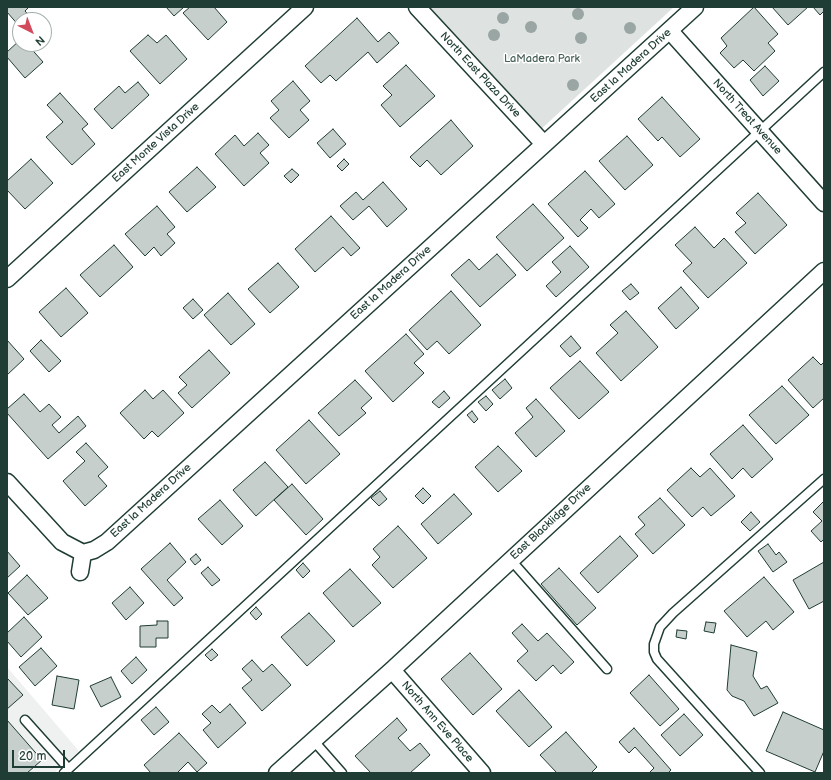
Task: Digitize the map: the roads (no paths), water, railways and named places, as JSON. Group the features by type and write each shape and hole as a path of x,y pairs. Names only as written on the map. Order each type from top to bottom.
{"street":[{"name":"East Monte Vista Drive","path":"7,278 305,7"},
{"name":"North East Plaza Drive","path":"417,7 544,144"},
{"name":"East la Madera Drive","path":"83,553 94,550 107,542 695,7"},
{"name":"North Treat Avenue","path":"670,31 824,203"},
{"name":"East Blacklidge Drive","path":"277,773 392,670 510,559 824,271"},
{"path":"7,482 62,542 83,553 80,572"},
{"name":"North Ann Eve Place","path":"392,670 482,773"}],"lane":[{"path":"25,720 66,771 824,72"},
{"path":"760,773 657,659 654,652 654,644 660,627 673,613 824,479"},
{"path":"510,559 607,669"},
{"path":"313,740 342,773"}],"park label":[{"name":"LaMadera Park","path":"542,59"}]}
